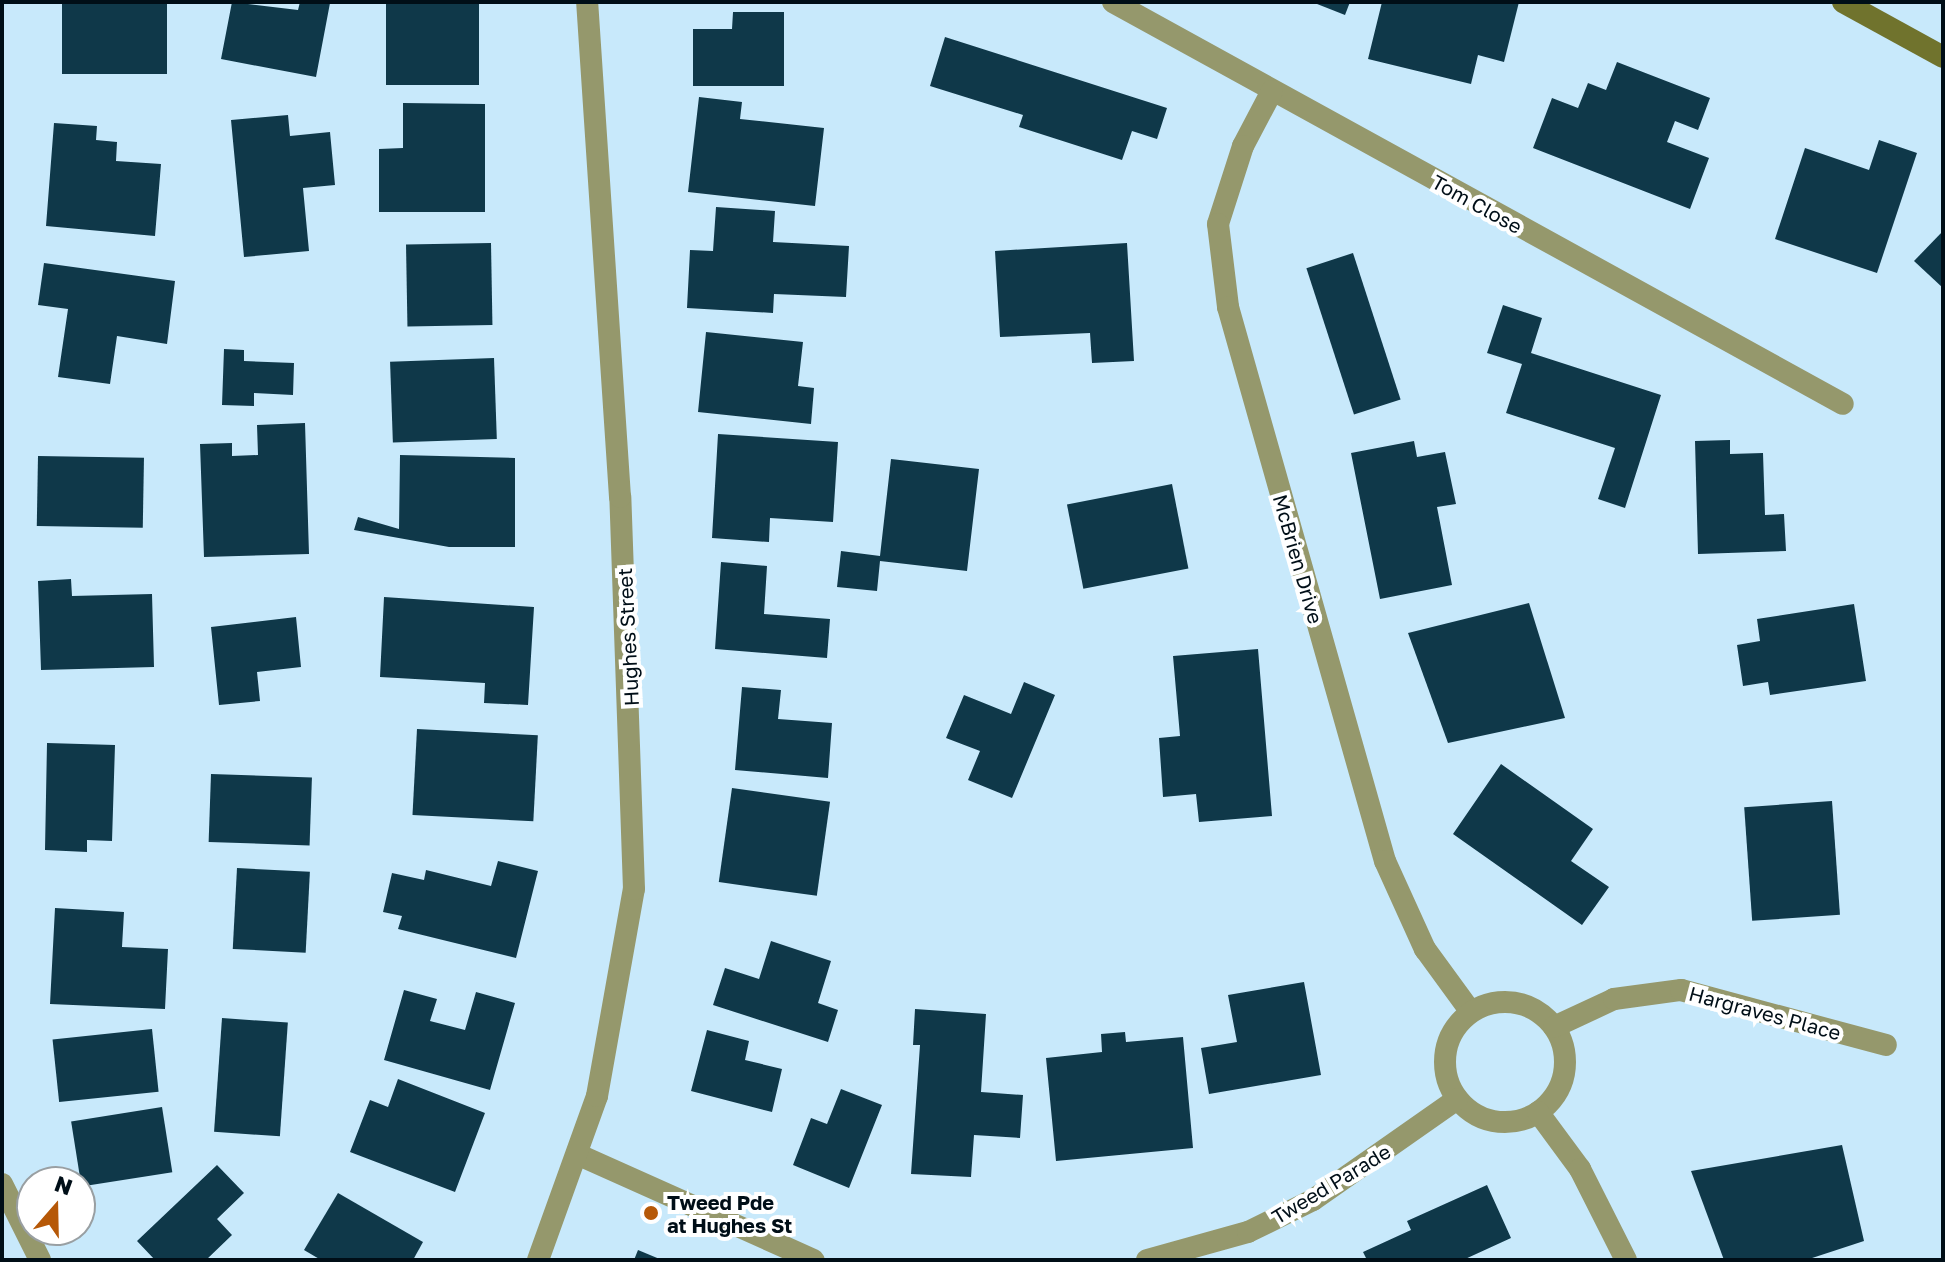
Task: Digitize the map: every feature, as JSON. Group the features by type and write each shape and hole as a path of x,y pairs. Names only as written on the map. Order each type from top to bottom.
{"main road":[{"path":"1843,2 1943,57"}],"street":[{"name":"Hughes Street","path":"538,1260 579,1155 624,965 637,810 587,2"},
{"name":"Tom Close","path":"1113,2 1843,404"},
{"name":"McBrien Drive","path":"1272,91 1243,146 1218,224 1228,307 1385,861 1425,949 1471,1012"},
{"name":"Hargraves Place","path":"1554,1027 1614,999 1681,990 1886,1045"},
{"path":"1495,1002 1522,1004 1554,1027 1565,1053 1563,1080 1538,1112 1495,1122 1457,1099 1445,1052 1471,1012 1495,1002"},
{"name":"Tweed Parade","path":"1147,1260 1248,1232 1299,1208 1457,1099"},
{"path":"1538,1112 1580,1169 1626,1260"},
{"path":"579,1155 814,1260"},
{"path":"2,1184 40,1260"}],"building":[{"path":"62,2 167,2 167,74 62,74"},
{"path":"232,2 298,10 300,2 330,3 316,77 221,59"},
{"path":"386,2 479,2 479,85 386,85"},
{"path":"1312,2 1350,2 1345,15"},
{"path":"1382,2 1519,2 1504,62 1478,55 1471,84 1368,59"},
{"path":"733,12 784,12 784,86 693,86 693,29 732,29"},
{"path":"945,37 1167,108 1157,139 1132,131 1122,160 1019,127 1023,115 930,86"},
{"path":"1617,62 1710,98 1698,130 1675,121 1667,142 1709,158 1690,209 1533,148 1552,98 1578,108 1588,83 1606,90"},
{"path":"699,97 742,102 740,119 824,128 815,206 688,192"},
{"path":"403,103 485,104 485,212 379,212 379,149 403,148"},
{"path":"288,115 290,136 330,132 335,185 303,188 309,251 244,257 231,120"},
{"path":"54,123 97,126 96,140 117,142 116,161 161,164 155,236 46,226"},
{"path":"1879,140 1917,153 1877,273 1775,239 1805,148 1869,170"},
{"path":"716,207 775,211 773,242 849,246 846,297 774,294 773,313 687,308 690,250 713,251"},
{"path":"1943,231 1943,288 1914,261"},
{"path":"491,243 492,325 407,326 406,244"},
{"path":"1127,243 1134,361 1092,363 1090,333 1000,337 995,251"},
{"path":"1353,253 1401,399 1354,415 1306,268"},
{"path":"44,263 175,281 167,344 117,336 110,384 58,377 68,309 38,305"},
{"path":"1503,305 1542,318 1531,353 1661,395 1625,508 1598,499 1615,448 1506,413 1522,364 1487,353"},
{"path":"706,332 803,342 798,386 814,388 811,424 698,412"},
{"path":"224,349 244,350 244,361 294,363 293,395 254,393 254,406 222,405"},
{"path":"494,358 497,439 393,443 390,362"},
{"path":"305,423 309,554 204,557 200,444 232,443 232,456 258,455 257,425"},
{"path":"718,434 838,442 833,522 770,518 769,542 712,538"},
{"path":"1730,440 1730,454 1763,453 1765,515 1784,514 1786,551 1698,554 1695,441"},
{"path":"1414,441 1417,457 1445,452 1456,504 1437,507 1452,585 1380,599 1351,453"},
{"path":"400,455 515,458 515,547 449,547 354,530 358,517 399,529"},
{"path":"38,456 144,458 143,528 37,526"},
{"path":"891,459 979,469 967,571 880,561 877,591 837,587 841,551 880,556"},
{"path":"1172,484 1188,568 1083,589 1067,504"},
{"path":"721,562 767,566 764,614 830,619 827,658 715,649"},
{"path":"71,579 72,596 152,594 154,667 41,670 38,581"},
{"path":"384,597 534,607 528,705 484,703 485,683 380,677"},
{"path":"1529,603 1565,718 1448,743 1408,633"},
{"path":"1854,604 1866,681 1770,695 1768,682 1743,686 1737,645 1760,641 1757,619"},
{"path":"296,617 301,667 257,672 260,701 219,705 211,627"},
{"path":"1258,649 1272,816 1199,822 1196,794 1163,797 1159,738 1180,736 1173,656"},
{"path":"1024,682 1055,695 1012,798 968,780 980,751 946,738 964,695 1011,714"},
{"path":"742,687 781,690 778,719 832,723 828,778 735,770"},
{"path":"417,729 538,735 533,821 412,815"},
{"path":"47,743 115,745 112,841 87,840 87,852 45,850"},
{"path":"1501,764 1593,829 1571,861 1609,887 1582,925 1453,834"},
{"path":"211,774 312,778 310,845 209,842"},
{"path":"732,788 830,802 817,896 719,882"},
{"path":"1832,801 1840,915 1752,921 1744,807"},
{"path":"498,861 538,871 516,958 398,929 402,916 383,912 392,873 424,880 426,870 491,886"},
{"path":"237,868 310,872 306,953 233,949"},
{"path":"55,908 124,912 122,947 168,949 165,1009 50,1004"},
{"path":"771,941 831,961 818,1003 838,1010 828,1042 713,1005 725,968 759,979"},
{"path":"1304,982 1321,1075 1209,1094 1201,1048 1237,1042 1228,995"},
{"path":"404,990 437,999 430,1021 465,1030 476,992 515,1003 490,1090 384,1060"},
{"path":"915,1009 986,1014 981,1092 1023,1095 1020,1138 974,1135 971,1177 911,1174 920,1045 913,1045"},
{"path":"222,1018 288,1023 280,1136 214,1132"},
{"path":"152,1029 159,1092 59,1102 53,1039"},
{"path":"707,1030 749,1041 745,1060 782,1069 772,1112 691,1091"},
{"path":"1125,1032 1126,1042 1183,1037 1193,1148 1056,1161 1046,1058 1102,1052 1101,1034"},
{"path":"398,1079 485,1113 455,1192 350,1152 370,1100 388,1107"},
{"path":"841,1089 882,1105 849,1188 793,1165 811,1118 827,1124"},
{"path":"162,1107 172,1172 96,1184 96,1166 78,1166 71,1121"},
{"path":"1842,1145 1864,1241 1806,1260 1724,1260 1691,1171"},
{"path":"217,1165 244,1193 217,1219 232,1235 206,1260 155,1260 137,1241"},
{"path":"1487,1185 1511,1238 1463,1260 1367,1260 1363,1252 1411,1230 1407,1221"},
{"path":"338,1193 423,1242 413,1260 321,1260 304,1250"},
{"path":"638,1250 662,1260 634,1260"}],"place":[{"name":"Tweed Pde at Hughes St","path":"651,1213"}]}
